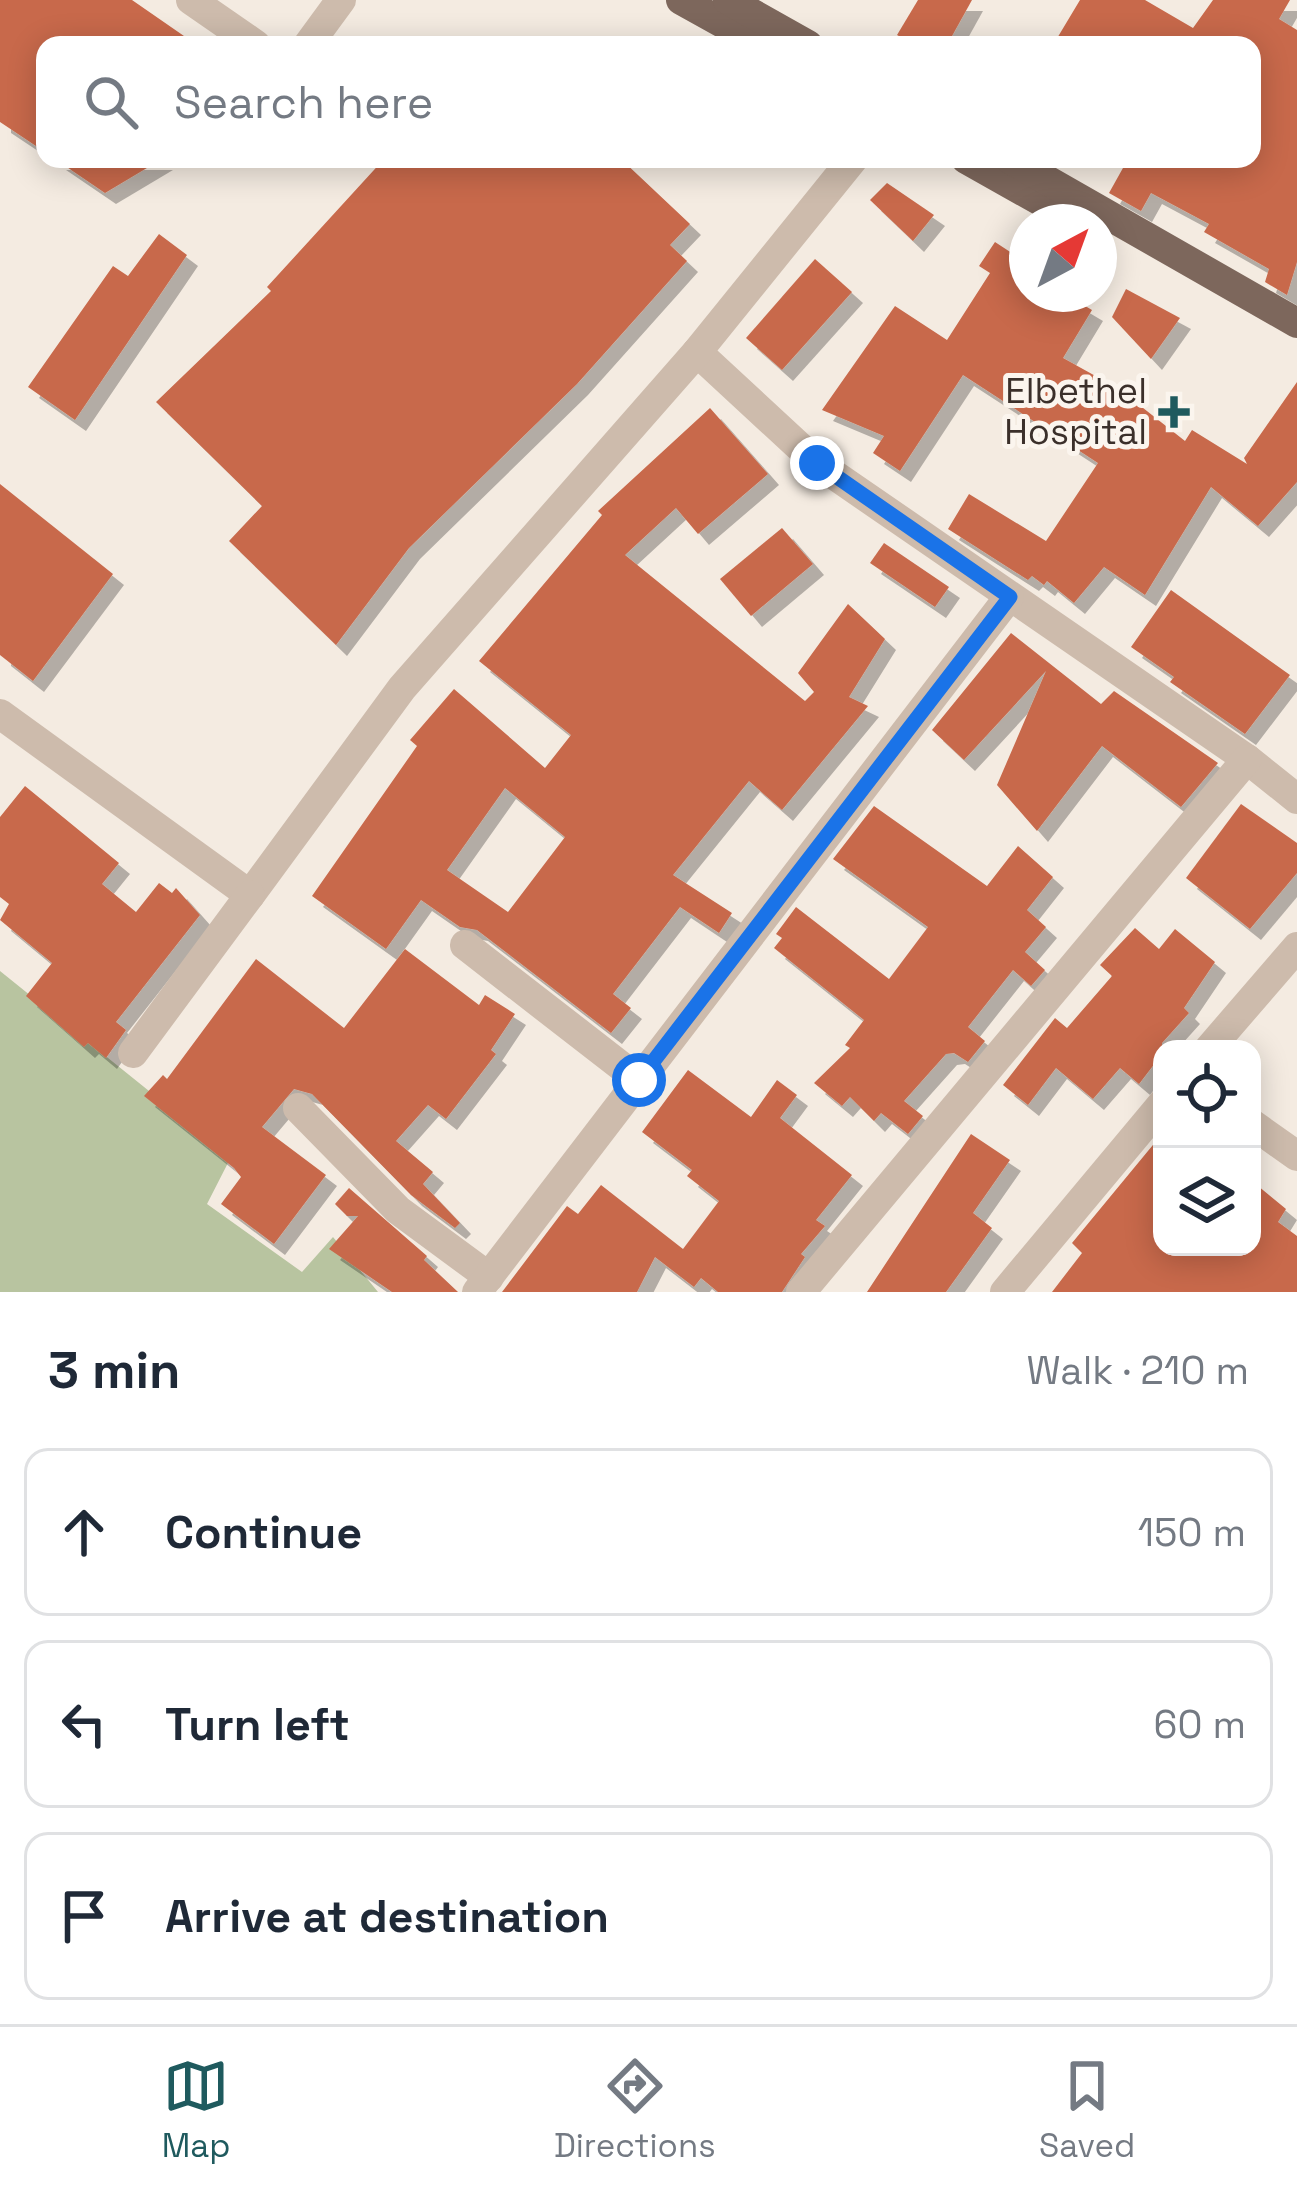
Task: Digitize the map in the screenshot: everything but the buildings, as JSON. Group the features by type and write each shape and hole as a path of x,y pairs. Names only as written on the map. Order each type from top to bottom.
{"main road":[{"path":"680,0 746,36"},
{"path":"728,0 792,36"},
{"path":"983,168 1046,204"},
{"path":"1026,168 1297,323"},
{"path":"1117,244 1297,346"}],"street":[{"path":"191,0 243,36"},
{"path":"315,36 341,0"},
{"path":"133,1053 402,688 698,352 846,168"},
{"path":"698,352 817,463 1246,758 1297,799"},
{"path":"298,1108 398,1210 483,1285 1010,597"},
{"path":"0,714 250,895"},
{"path":"801,1292 1246,758"},
{"path":"465,945 639,1080"},
{"path":"1217,1040 1297,946"},
{"path":"1005,1292 1153,1115"},
{"path":"1261,1130 1297,1156"}],"green space":[{"path":"0,971 231,1157 207,1204 302,1272 333,1237 378,1292 0,1292"}],"place":[{"name":"Elbethel Hospital","path":"1174,412"}],"route":[{"path":"639,1080 1010,597 817,463"}]}
